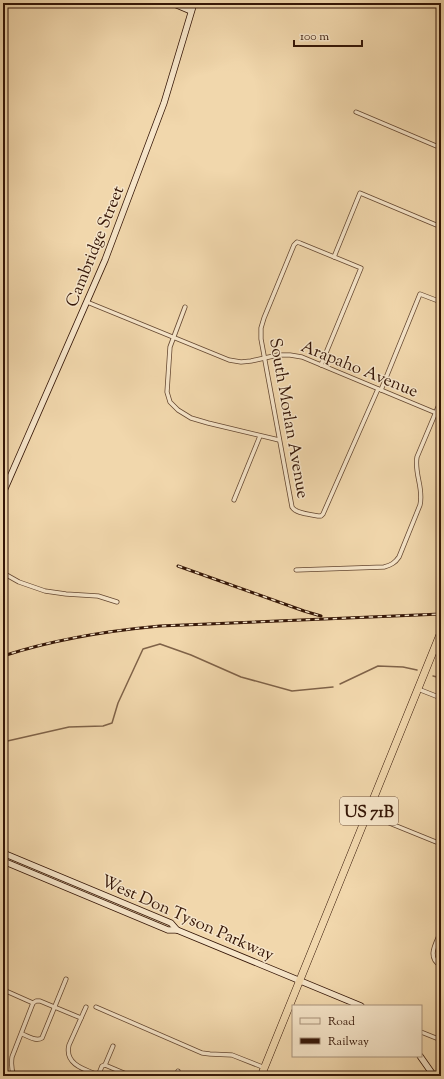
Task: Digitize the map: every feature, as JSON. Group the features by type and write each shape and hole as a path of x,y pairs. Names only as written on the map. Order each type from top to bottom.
{"highway":[{"name":"US 71B","path":"261,1076 441,632"}],"main road":[{"path":"172,3 191,11"},
{"name":"Cambridge Street","path":"3,493 105,260 164,103 194,3"},
{"name":"West Don Tyson Parkway","path":"3,853 172,923 177,930 359,1005"},
{"path":"3,861 168,930 177,930"},
{"path":"421,1057 434,1076"}],"street":[{"path":"356,112 441,148"},
{"path":"321,365 361,268 334,257 360,193 441,226"},
{"name":"South Morlan Avenue","path":"334,257 297,242 294,245 261,328 264,358 292,507 294,510 321,516 323,514 379,390"},
{"path":"379,390 420,294 441,302"},
{"name":"Arapaho Avenue","path":"87,302 229,360 240,362 251,361 278,355 302,357 441,415"},
{"path":"186,307 170,347 167,392 170,402 178,410 191,418 208,424 279,440"},
{"path":"296,570 384,567 396,562 422,498 416,465 417,457 441,400"},
{"path":"234,500 260,436"},
{"path":"3,573 25,584 45,591 59,594 98,596 117,602"},
{"path":"418,689 441,698"},
{"path":"367,814 441,844"},
{"path":"441,931 433,951 433,960 441,966"},
{"path":"22,1034 38,1040 42,1038 66,979"},
{"path":"6,991 33,1003 40,1001 81,1018"},
{"path":"14,1076 11,1065 12,1058 33,1003"},
{"path":"86,1007 69,1045 68,1056 72,1062 77,1066 99,1076 102,1066 105,1065 114,1046"},
{"path":"96,1007 202,1053 232,1055 264,1068"},
{"path":"422,1032 441,1040"},
{"path":"105,1065 131,1076"},
{"path":"176,1076 178,1071"}],"waterway":[{"path":"3,742 69,727 103,726 112,723 118,703 143,649 160,644 191,655 241,677 292,691 333,687"},
{"path":"340,684 378,666 403,667 417,670"},
{"path":"433,676 441,678"}],"railway":[{"path":"178,566 321,616"},
{"path":"3,656 81,636 160,626 441,614"}]}
